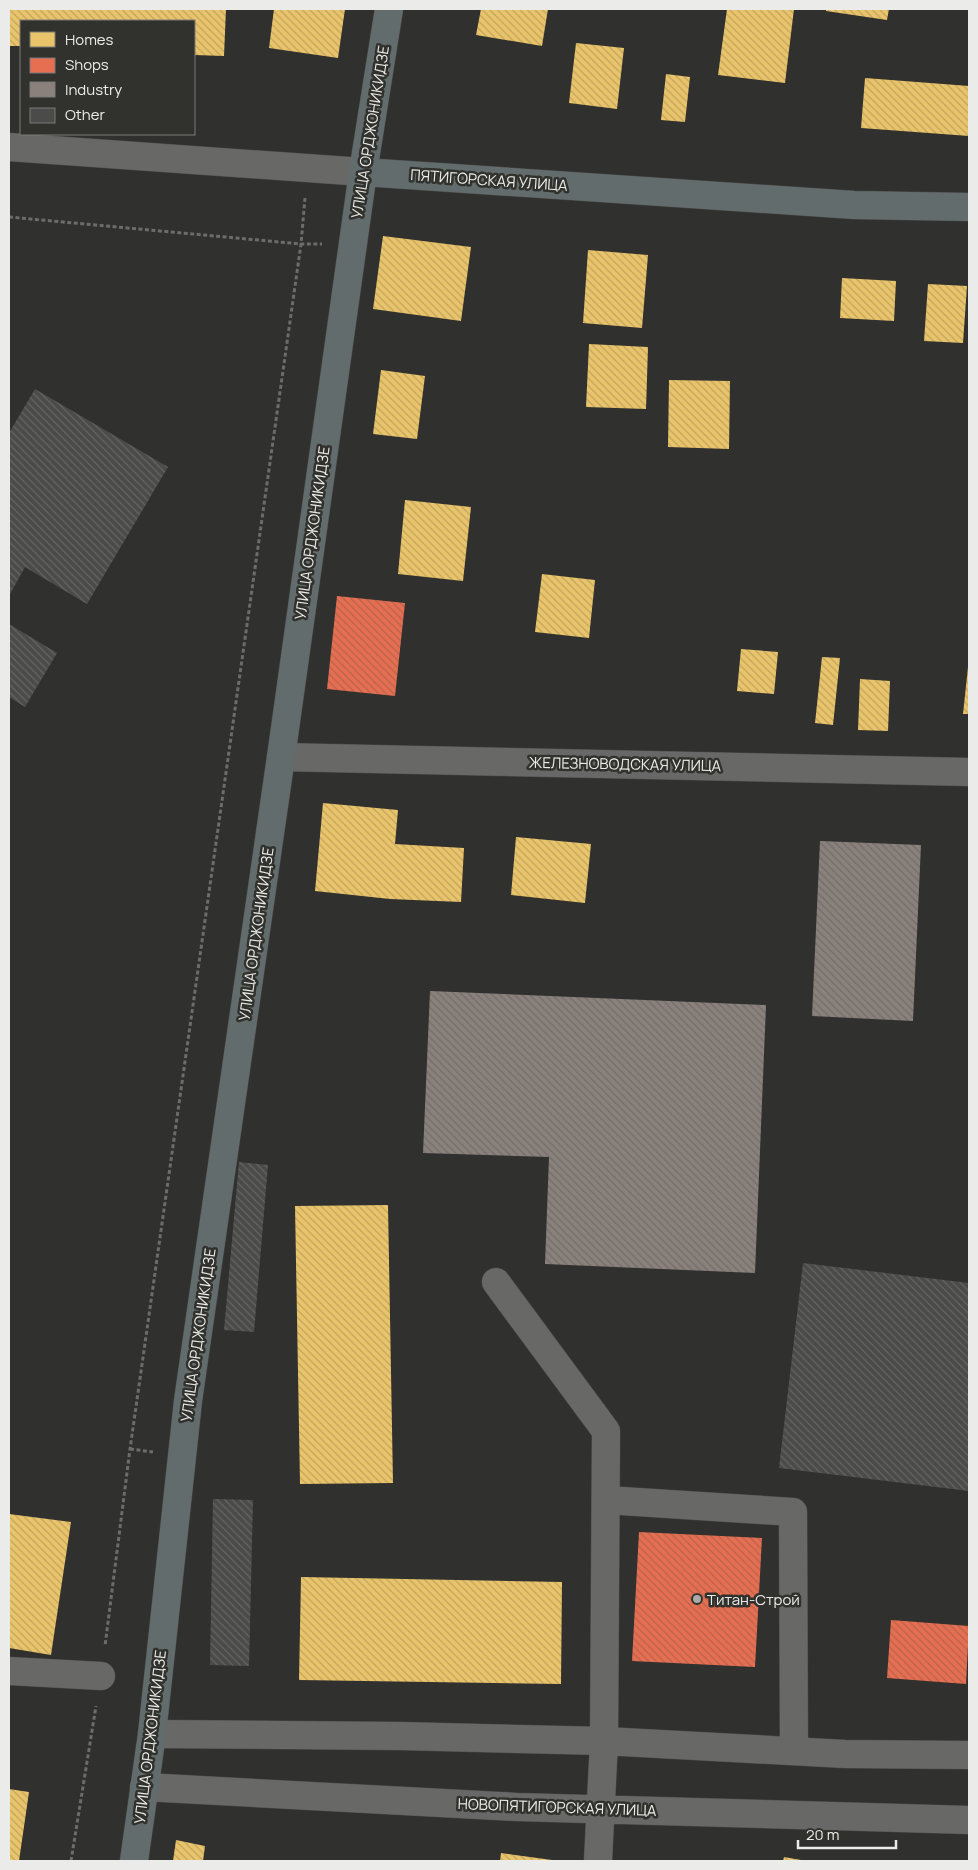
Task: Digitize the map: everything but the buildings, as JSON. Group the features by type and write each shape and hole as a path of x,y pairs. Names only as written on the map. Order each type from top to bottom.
{"main road":[{"name":"УЛИЦА ОРДЖОНИКИДЗЕ","path":"134,1861 152,1734 188,1402 363,172 389,9"},
{"name":"ПЯТИГОРСКАЯ УЛИЦА","path":"363,172 854,205 969,207"}],"street":[{"name":"ПЯТИГОРСКАЯ УЛИЦА","path":"9,147 363,172"},
{"name":"ЖЕЛЕЗНОВОДСКАЯ УЛИЦА","path":"281,757 969,772"},
{"path":"496,1282 606,1431 604,1741 598,1861"},
{"path":"606,1500 794,1512 794,1751"},
{"path":"9,1671 101,1676"},
{"path":"152,1734 400,1736 604,1741 794,1751 969,1756"},
{"name":"НОВОПЯТИГОРСКАЯ УЛИЦА","path":"144,1787 517,1807 969,1820"}],"path":[{"path":"72,1861 101,1676 132,1439 301,244 307,168"},
{"path":"9,217 301,244"}],"place":[{"name":"Титан-Строй","path":"697,1599"}]}
